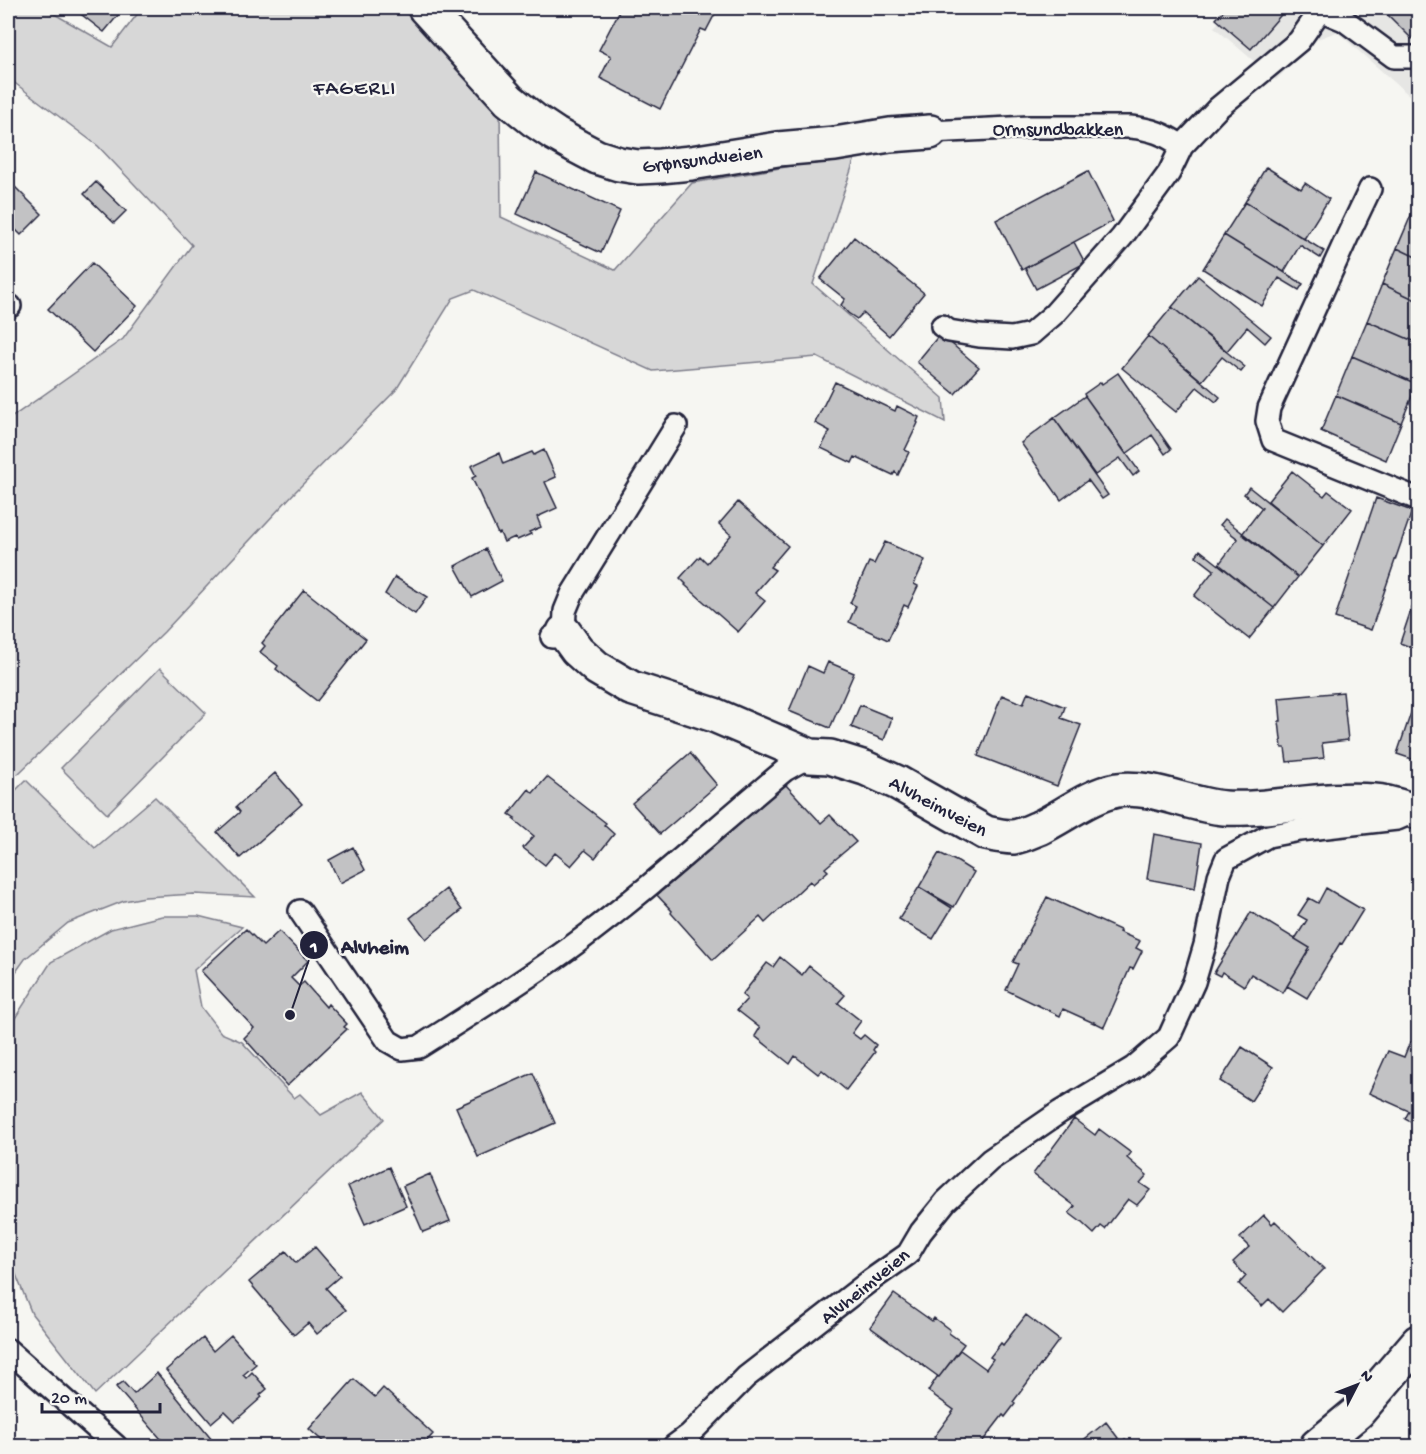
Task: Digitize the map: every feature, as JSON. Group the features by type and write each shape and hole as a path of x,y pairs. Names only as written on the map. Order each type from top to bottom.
{"street":[{"name":"Grønsundveien","path":"424,8 509,100 555,134 597,157 619,164 638,167 691,163 778,149 930,132"},
{"name":"Alvheimveien","path":"558,635 597,668 631,688 714,715 810,756 830,756 865,768 898,783 986,833 1014,837 1052,822 1097,796 1129,789 1149,791 1207,807 1375,801 1414,811"},
{"path":"1317,1446 1358,1412 1419,1342"}],"lane":[{"path":"942,326 949,331 979,336 1012,338 1031,334 1054,314 1122,237 1169,173 1182,146 1218,108 1299,41 1321,9 1344,20 1394,57 1419,57"},
{"name":"Ormsundbakken","path":"930,132 1029,127 1130,127 1159,132 1182,146"},
{"path":"1370,189 1269,408 1267,421 1273,440 1419,499"},
{"path":"558,635 572,594 676,426"},
{"path":"300,911 388,1041 402,1049 419,1047 506,992 575,944 631,900 785,770 810,756"},
{"name":"Alvheimveien","path":"674,1446 689,1435 746,1377 908,1254 921,1232 946,1201 990,1160 1060,1112 1133,1068 1169,1037 1194,982 1205,945 1219,876 1226,859 1268,836 1300,830 1398,819 1414,811"},
{"path":"8,1350 116,1446"}],"shaded area":[{"path":"16,8 44,8 112,47 142,8 409,8 500,104 501,217 615,270 692,183 856,155 813,284 943,398 945,422 817,357 653,371 474,290 453,298 396,390 295,492 164,632 18,774 8,772 8,420 123,339 192,245 98,146 8,78 8,15"},
{"path":"1233,8 1418,8 1418,103 1337,32 1317,39 1276,80 1214,27"},
{"path":"160,668 206,713 107,814 61,768"},
{"path":"26,780 95,848 155,797 255,897 194,894 145,897 124,901 68,923 25,959 8,983 8,798"},
{"path":"162,916 198,916 242,927 194,970 201,1007 221,1033 242,1042 294,1098 300,1094 321,1115 362,1092 384,1119 95,1394 32,1314 8,1255 8,1029 51,962 111,929"}],"building":[{"path":"73,8 124,8 104,32"},
{"path":"621,8 635,10 636,8 718,8 706,31 701,29 660,109 600,78 611,56 599,50"},
{"path":"1226,8 1287,8 1251,49 1216,19"},
{"path":"1381,8 1418,8 1418,33 1412,39"},
{"path":"1266,167 1301,189 1305,183 1329,199 1304,239 1245,202"},
{"path":"1088,171 1113,221 1022,270 996,220"},
{"path":"536,172 620,211 601,253 517,214"},
{"path":"8,180 42,214 21,235 8,222"},
{"path":"96,182 126,211 114,223 84,194"},
{"path":"1245,202 1324,251 1320,258 1300,245 1284,272 1224,235"},
{"path":"1412,213 1418,216 1418,258 1397,248"},
{"path":"1224,235 1303,284 1299,290 1279,278 1262,306 1203,269"},
{"path":"854,237 924,293 889,336 863,313 857,319 848,313 841,305 845,299 820,279"},
{"path":"1074,242 1085,263 1036,289 1025,268"},
{"path":"1397,248 1418,258 1418,301 1382,284"},
{"path":"92,263 137,306 93,352 48,309"},
{"path":"1198,276 1271,336 1265,343 1247,327 1227,351 1172,307"},
{"path":"1382,284 1418,301 1418,343 1367,321"},
{"path":"1172,307 1245,367 1241,372 1222,357 1202,381 1148,336"},
{"path":"1367,321 1418,343 1417,384 1352,356"},
{"path":"940,334 979,367 955,394 917,362"},
{"path":"1148,336 1220,397 1216,402 1197,387 1176,412 1122,368"},
{"path":"1352,356 1417,384 1401,423 1336,395"},
{"path":"1118,373 1171,449 1165,454 1152,435 1126,454 1085,396 1084,394 1101,382 1102,384"},
{"path":"835,382 895,411 897,406 919,417 905,450 909,452 898,475 895,472 893,475 855,457 852,463 821,448 830,431 815,423"},
{"path":"1336,395 1401,423 1386,460 1321,431"},
{"path":"1085,396 1139,471 1133,476 1120,458 1095,475 1054,418"},
{"path":"1054,418 1108,495 1102,499 1088,480 1061,500 1021,443"},
{"path":"544,450 556,477 545,482 557,508 537,517 541,527 529,532 531,534 504,542 472,478 476,476 471,466 499,453 503,464 532,452 534,455"},
{"path":"1292,471 1324,496 1328,491 1352,509 1323,546 1268,501"},
{"path":"1249,487 1323,546 1298,577 1242,534 1262,508 1244,494"},
{"path":"1376,498 1412,511 1371,630 1335,618"},
{"path":"738,502 788,546 770,567 775,570 755,593 765,601 738,632 680,578 700,556 707,563 731,535 719,524"},
{"path":"1225,519 1298,577 1274,608 1219,564 1238,539 1220,525"},
{"path":"885,542 925,560 914,584 918,586 908,607 904,605 888,640 849,622 856,606 850,603 869,562 874,564"},
{"path":"486,549 502,581 472,597 455,566"},
{"path":"1200,550 1274,608 1249,639 1194,596 1214,570 1196,556"},
{"path":"395,577 427,597 415,614 385,594"},
{"path":"304,590 366,639 317,701 276,669 278,666 260,652 265,646 262,643"},
{"path":"1412,607 1418,609 1418,650 1400,643"},
{"path":"828,662 854,673 830,728 789,711 808,666 823,673"},
{"path":"1028,692 1065,707 1061,718 1081,725 1057,786 978,756 1002,695 1023,704"},
{"path":"1343,692 1348,740 1322,743 1324,758 1287,762 1285,748 1282,748 1279,698"},
{"path":"860,705 892,718 884,740 851,727"},
{"path":"1413,707 1418,709 1418,761 1397,754"},
{"path":"690,753 717,785 660,834 632,803"},
{"path":"275,773 302,804 240,858 217,832 240,812 236,807"},
{"path":"547,777 606,823 604,825 614,834 595,858 585,850 571,866 555,853 545,865 523,848 534,836 509,814 529,789 533,793"},
{"path":"785,784 821,823 830,815 856,842 825,868 828,871 813,884 810,881 765,923 760,917 713,960 657,895"},
{"path":"1154,834 1202,843 1195,888 1147,879"},
{"path":"353,847 365,870 340,883 329,860"},
{"path":"939,853 974,872 954,907 919,887"},
{"path":"919,887 952,908 933,939 899,919"},
{"path":"1326,888 1363,910 1307,998 1287,986 1310,948 1295,939 1307,920 1298,915 1309,898 1318,903"},
{"path":"446,889 462,910 426,939 410,918"},
{"path":"1047,897 1140,941 1136,948 1142,951 1133,969 1130,968 1104,1027 1063,1009 1060,1016 1006,990 1018,964 1013,962"},
{"path":"1251,912 1310,948 1283,993 1251,974 1244,986 1222,972 1220,976 1214,973"},
{"path":"246,929 263,946 279,931 308,961 291,978 299,986 304,982 326,1007 328,1004 347,1024 344,1027 347,1029 287,1086 244,1038 254,1028 201,971"},
{"path":"780,957 802,975 809,966 845,995 838,1003 861,1021 852,1033 860,1039 864,1035 876,1045 873,1050 875,1052 846,1090 822,1070 818,1074 795,1056 790,1064 755,1036 760,1028 737,1010 747,999 742,995 767,963 773,967"},
{"path":"1410,1042 1418,1044 1418,1126 1405,1119 1409,1111 1369,1093 1388,1051 1404,1057"},
{"path":"1242,1047 1273,1067 1251,1101 1220,1081"},
{"path":"533,1073 555,1123 478,1157 456,1107"},
{"path":"1074,1119 1095,1135 1099,1129 1131,1153 1127,1158 1147,1175 1140,1183 1150,1190 1137,1205 1128,1199 1105,1229 1101,1226 1094,1234 1069,1213 1075,1206 1033,1174"},
{"path":"389,1167 406,1206 365,1224 348,1186"},
{"path":"430,1174 450,1221 423,1232 403,1186"},
{"path":"1264,1215 1272,1224 1275,1221 1324,1269 1282,1312 1269,1299 1262,1306 1239,1284 1246,1276 1233,1262 1249,1247 1240,1238"},
{"path":"315,1247 340,1276 326,1288 346,1310 317,1334 308,1323 294,1335 249,1282 286,1251 296,1263"},
{"path":"894,1294 932,1321 934,1318 964,1344 939,1377 870,1327"},
{"path":"1026,1315 1059,1340 1013,1402 1015,1404 1005,1417 1003,1415 979,1446 946,1446 934,1437 954,1410 928,1391 960,1350 986,1369 993,1359 990,1357 1001,1343 1003,1345"},
{"path":"231,1335 256,1364 243,1375 246,1378 252,1372 267,1389 260,1395 262,1397 235,1421 225,1411 211,1423 166,1370 203,1338 213,1351"},
{"path":"157,1373 217,1446 167,1446 116,1387 123,1382 134,1394"},
{"path":"354,1379 375,1397 383,1388 433,1434 425,1443 429,1446 328,1446 309,1429"},
{"path":"1106,1422 1121,1442 1125,1439 1132,1446 1076,1446"}],"place":[{"name":"Alvheim","path":"290,1015"}],"district":[{"name":"FAGERLI","path":"355,87"}]}
